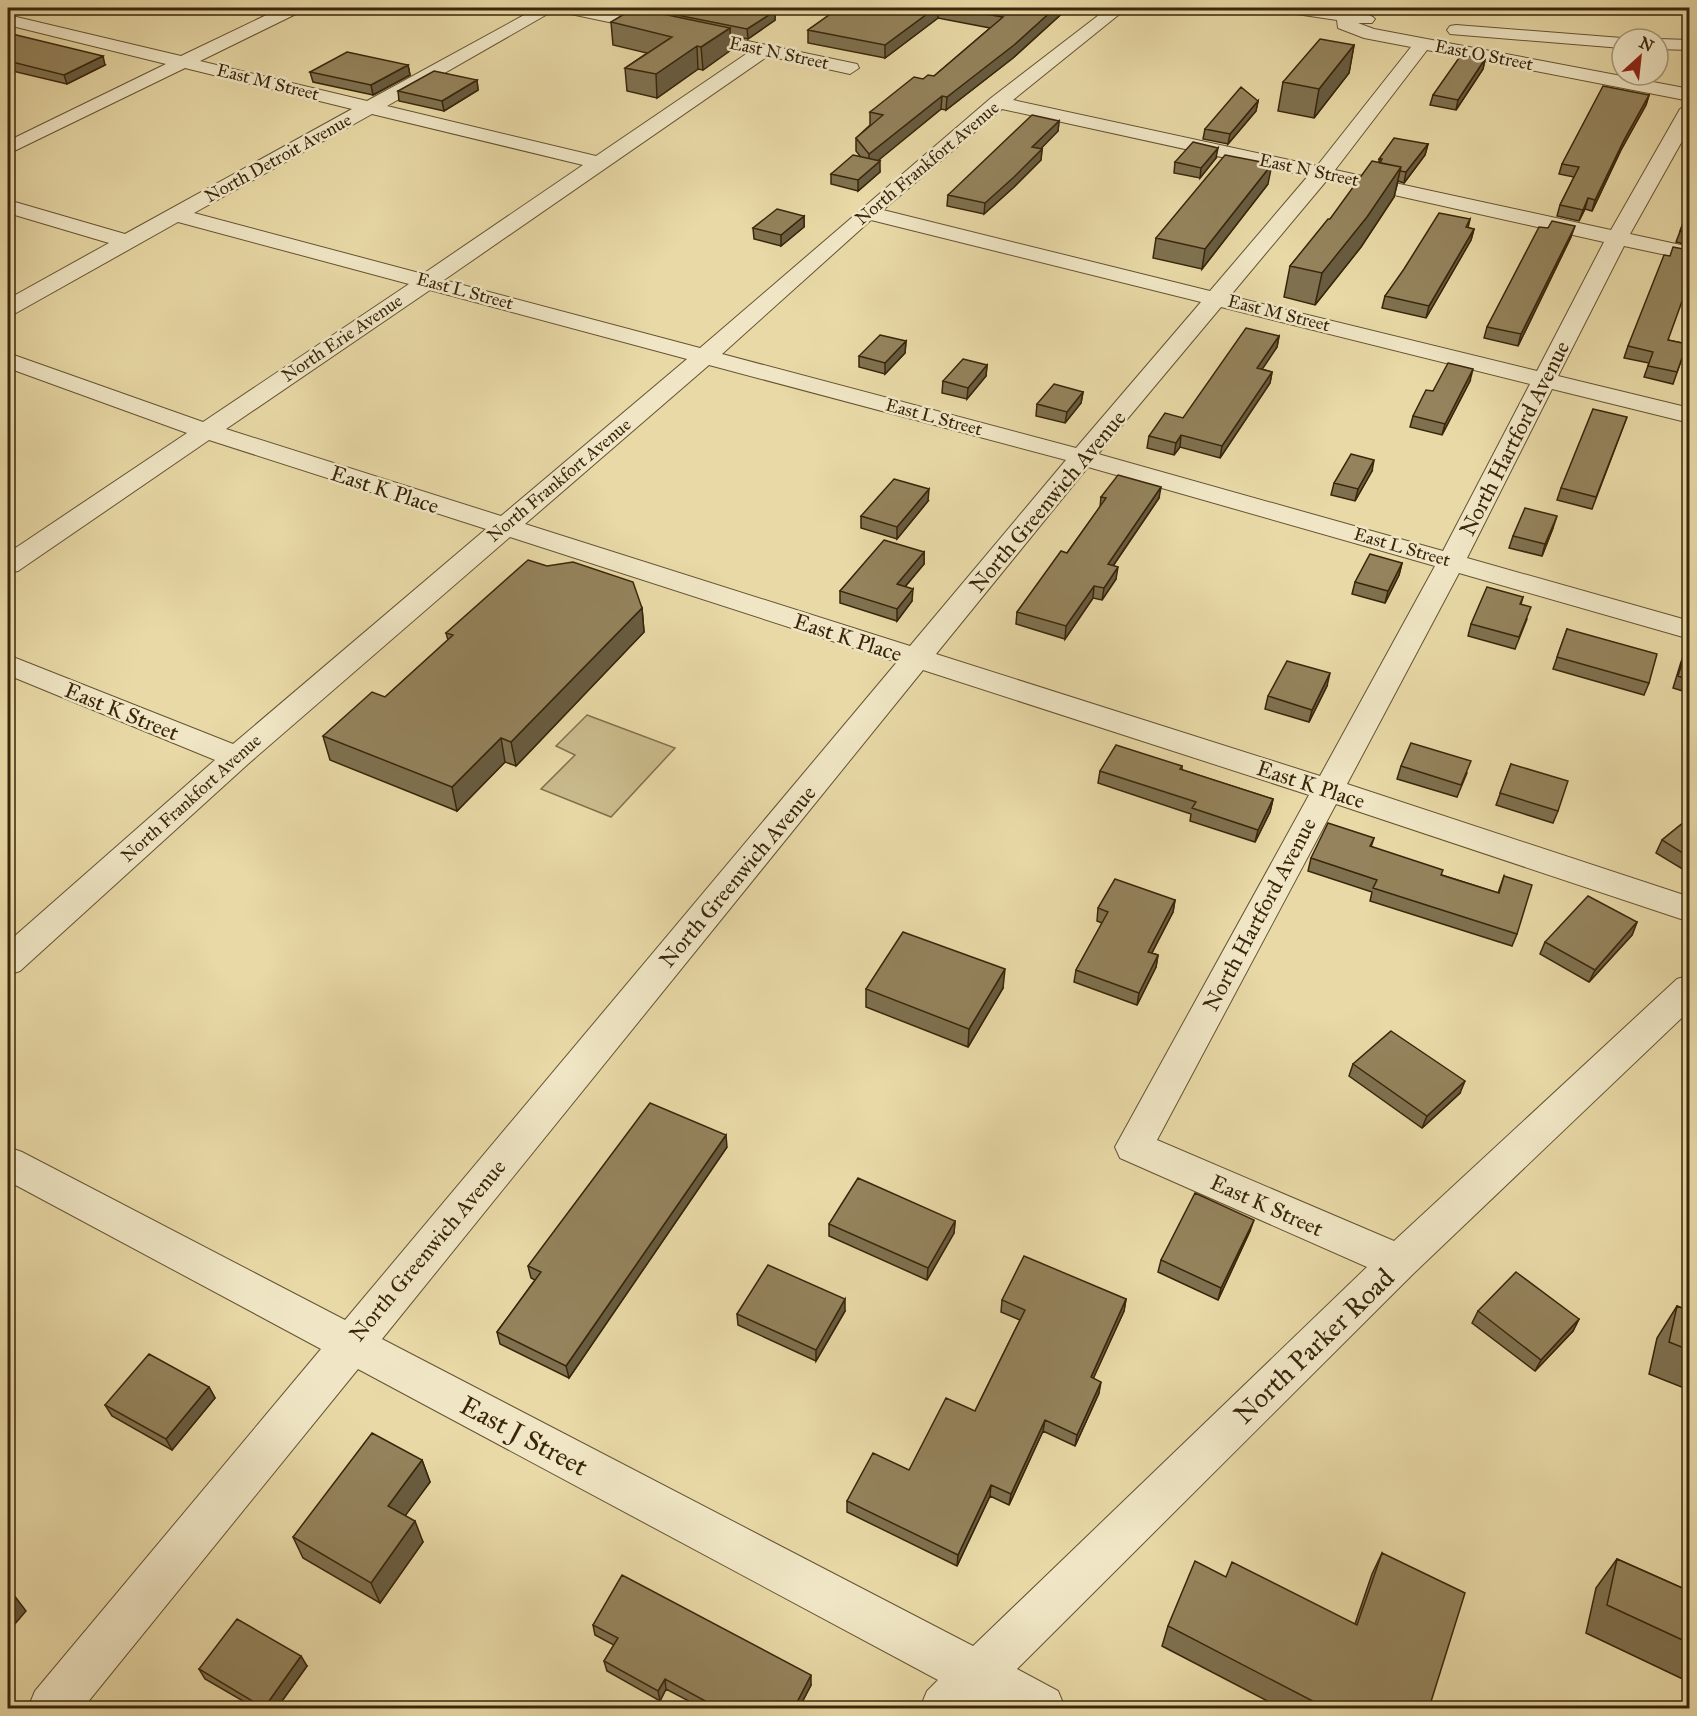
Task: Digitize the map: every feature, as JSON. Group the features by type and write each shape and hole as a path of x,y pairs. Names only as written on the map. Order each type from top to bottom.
{"street":[{"path":"8,18 27,8"},
{"path":"8,147 294,8"},
{"name":"North Detroit Avenue","path":"8,308 549,8"},
{"path":"566,8 682,32"},
{"name":"North Frankfort Avenue","path":"8,962 237,757 705,356 867,213 998,102 1118,8"},
{"name":"East O Street","path":"1290,8 1347,16 1344,24 1357,31 1428,33 1689,95"},
{"name":"East M Street","path":"8,18 599,163"},
{"path":"1428,33 1610,42"},
{"name":"North Greenwich Avenue","path":"52,1708 1082,457 1322,173 1428,33"},
{"name":"East N Street","path":"729,42 850,68"},
{"path":"1670,44 1689,45"},
{"name":"North Erie Avenue","path":"8,565 764,50"},
{"name":"East N Street","path":"998,102 1689,254"},
{"name":"North Hartford Avenue","path":"1134,1147 1326,789 1452,561 1617,238 1689,109"},
{"path":"8,206 128,242"},
{"name":"East M Street","path":"867,213 1689,416"},
{"name":"East L Street","path":"176,215 1082,457 1689,630"},
{"name":"East K Place","path":"8,360 203,430 1326,789 1689,910"},
{"name":"East K Street","path":"8,664 237,757"},
{"name":"North Parker Road","path":"944,1708 1399,1262 1689,988"},
{"name":"East K Street","path":"1134,1147 1399,1262"},
{"name":"East J Street","path":"8,1163 1041,1708"}],"shaded area":[{"path":"587,715 675,748 611,817 541,789 575,755 556,746"}],"building":[{"path":"634,8 730,28 701,47 697,46 656,74 625,68 672,37 611,22"},
{"path":"656,8 759,8 775,11 747,29 652,10"},
{"path":"839,8 935,8 885,45 808,30"},
{"path":"950,8 1055,8 1014,45 947,97 942,96 869,154 856,138 883,115 870,112 914,77 923,79 928,75 934,76 1003,17"},
{"path":"8,33 103,56 64,75 8,61"},
{"path":"1320,39 1354,45 1319,89 1283,82"},
{"path":"347,52 408,65 371,85 310,72"},
{"path":"1461,55 1485,59 1458,100 1433,95"},
{"path":"434,71 477,80 442,101 398,91"},
{"path":"1603,86 1649,95 1595,200 1588,198 1583,210 1560,205 1579,167 1562,164"},
{"path":"1241,87 1258,101 1230,134 1205,129"},
{"path":"1032,115 1059,121 1032,147 1042,149 1014,177 985,203 948,195"},
{"path":"1394,138 1428,144 1406,172 1400,171 1401,167 1380,163 1382,159 1379,159"},
{"path":"1193,142 1218,148 1201,168 1175,162"},
{"path":"853,155 880,161 858,180 831,174"},
{"path":"1225,155 1272,164 1205,249 1156,238"},
{"path":"1372,161 1401,167 1367,217 1322,273 1290,266 1330,219"},
{"path":"1689,208 1689,233 1680,231"},
{"path":"777,209 804,216 781,235 753,228"},
{"path":"1439,213 1470,219 1466,227 1474,229 1429,306 1385,296 1404,269"},
{"path":"1552,221 1575,226 1521,334 1487,327 1539,227 1548,228"},
{"path":"1673,247 1689,250 1689,282 1668,340 1687,344 1677,372 1648,366 1653,352 1628,346 1664,255 1670,256"},
{"path":"1246,328 1279,336 1257,368 1272,372 1222,446 1181,435 1176,443 1149,436 1165,413 1183,418"},
{"path":"880,335 906,341 885,363 859,356"},
{"path":"963,359 987,365 968,388 943,381"},
{"path":"1448,363 1473,369 1445,424 1413,416 1426,390 1433,391"},
{"path":"1054,384 1083,392 1067,412 1037,404"},
{"path":"1593,409 1627,417 1596,497 1561,488"},
{"path":"1351,454 1374,460 1358,489 1334,483"},
{"path":"1118,475 1161,487 1108,564 1118,567 1104,588 1094,586 1066,626 1017,612 1061,551 1067,553 1106,498 1101,497"},
{"path":"894,479 929,489 897,527 861,516"},
{"path":"1525,508 1557,516 1545,544 1513,536"},
{"path":"884,540 924,552 897,584 913,589 897,609 840,591"},
{"path":"1370,554 1402,563 1388,591 1355,582"},
{"path":"528,560 547,566 573,562 633,582 642,608 511,742 501,738 452,787 323,736 372,692 385,697 453,635 446,633"},
{"path":"1487,587 1523,597 1520,604 1531,607 1519,637 1471,624"},
{"path":"1567,629 1657,654 1649,683 1557,657"},
{"path":"1686,650 1689,651 1689,680 1678,676"},
{"path":"1287,661 1330,673 1312,710 1268,696"},
{"path":"1411,743 1471,761 1461,785 1401,766"},
{"path":"1116,745 1182,766 1180,769 1273,799 1258,830 1192,808 1196,802 1100,771"},
{"path":"1511,764 1568,781 1558,811 1500,793"},
{"path":"1689,818 1689,857 1662,840"},
{"path":"1328,823 1374,838 1370,846 1443,870 1441,875 1499,893 1504,876 1532,885 1517,934 1373,888 1377,880 1311,858"},
{"path":"1115,879 1175,900 1148,952 1158,955 1139,993 1076,970 1108,912 1098,908"},
{"path":"1588,896 1637,922 1595,970 1545,942"},
{"path":"903,932 1005,969 969,1029 866,989"},
{"path":"1391,1031 1465,1081 1427,1116 1353,1064"},
{"path":"650,1103 726,1135 566,1366 497,1332 541,1272 528,1266"},
{"path":"858,1178 955,1221 928,1268 829,1224"},
{"path":"1195,1193 1254,1220 1221,1288 1161,1260"},
{"path":"1024,1256 1126,1299 1091,1377 1101,1382 1077,1435 1045,1420 1011,1494 991,1485 958,1555 847,1501 873,1453 909,1470 946,1398 975,1411 1025,1310 1002,1300"},
{"path":"768,1265 845,1299 816,1350 737,1314"},
{"path":"1516,1272 1579,1319 1541,1360 1478,1311"},
{"path":"1677,1306 1689,1311 1689,1350 1669,1342"},
{"path":"149,1354 209,1387 166,1439 105,1405"},
{"path":"372,1433 422,1460 388,1506 415,1521 371,1583 293,1537"},
{"path":"1382,1553 1465,1593 1429,1708 1326,1708 1168,1626 1195,1561 1226,1577 1232,1562 1357,1625"},
{"path":"1617,1559 1689,1591 1689,1643 1607,1605"},
{"path":"622,1575 811,1675 794,1708 718,1708 665,1679 658,1691 604,1661 618,1638 593,1625"},
{"path":"237,1619 301,1656 264,1708 199,1669"}]}
